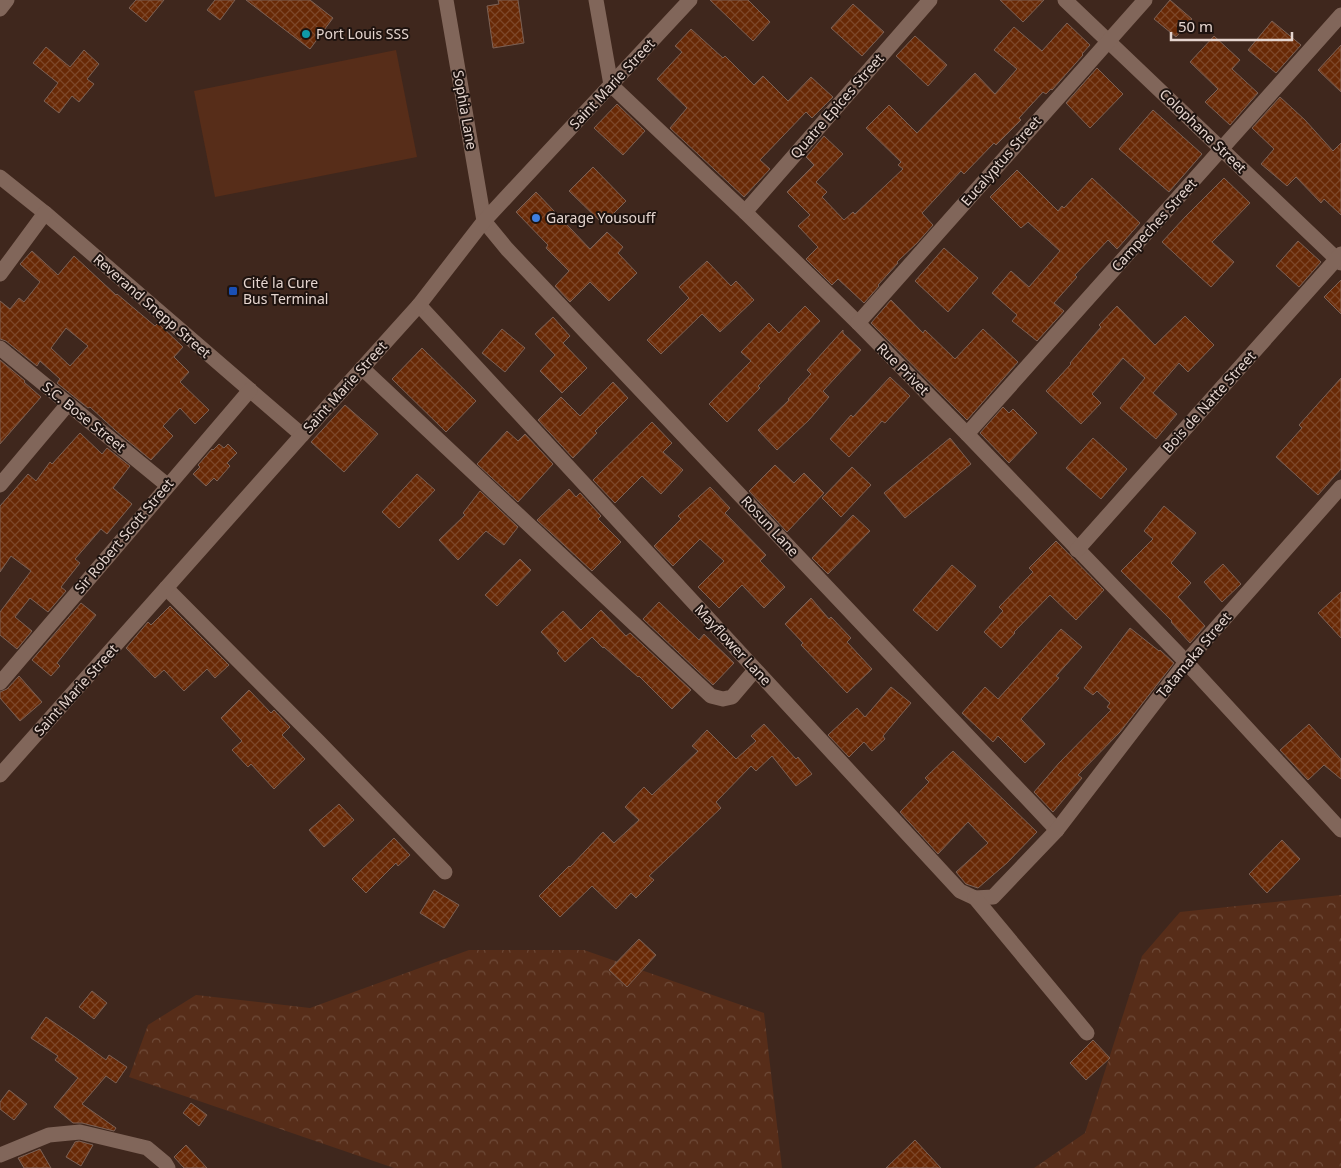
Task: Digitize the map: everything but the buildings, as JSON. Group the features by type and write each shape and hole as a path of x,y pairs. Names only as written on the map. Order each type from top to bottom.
{"street":[{"path":"0,9 8,0"},
{"name":"Sophia Lane","path":"446,0 484,221"},
{"path":"596,0 611,85"},
{"name":"Saint Marie Street","path":"0,775 419,305 484,221 690,0"},
{"name":"Quatre Epices Street","path":"745,212 930,0"},
{"name":"Colophane Street","path":"1065,0 1222,150 1340,258"},
{"name":"Eucalyptus Street","path":"858,324 1145,0"},
{"name":"Campeches Street","path":"967,434 1341,15"},
{"name":"Rue Privet","path":"611,85 745,212 967,434 1186,662 1341,830"},
{"name":"Reverand Snepp Street","path":"0,177 302,435"},
{"path":"0,274 45,214"},
{"name":"Rosun Lane","path":"484,221 535,278 1057,830"},
{"name":"Bois de Natte Street","path":"1077,550 1340,258"},
{"name":"Mayflower Lane","path":"419,305 960,891 975,898 1087,1033"},
{"name":"S.C. Bose Street","path":"0,348 167,485"},
{"path":"362,368 711,696 723,699 732,697 755,670"},
{"name":"Sir Robert Scott Street","path":"0,683 250,390"},
{"path":"0,485 68,404"},
{"name":"Tatamaka Street","path":"1057,830 1186,662 1341,487"},
{"path":"166,588 318,740 445,872"},
{"path":"975,898 993,898 1057,830"},
{"path":"0,1155 50,1135 80,1132 147,1148 165,1163 168,1168"}],"green space":[{"path":"396,50 417,157 215,197 194,91"},
{"path":"1341,895 1341,1168 1034,1168 1085,1133 1142,956 1180,912"},
{"path":"469,950 584,950 764,1013 782,1168 394,1168 129,1077 148,1025 196,995 310,1008"}],"place":[{"name":"Port Louis SSS","path":"306,34"},
{"name":"Garage Yousouff","path":"536,218"},
{"name":"Cité la Cure Bus Terminal","path":"233,291"}]}
